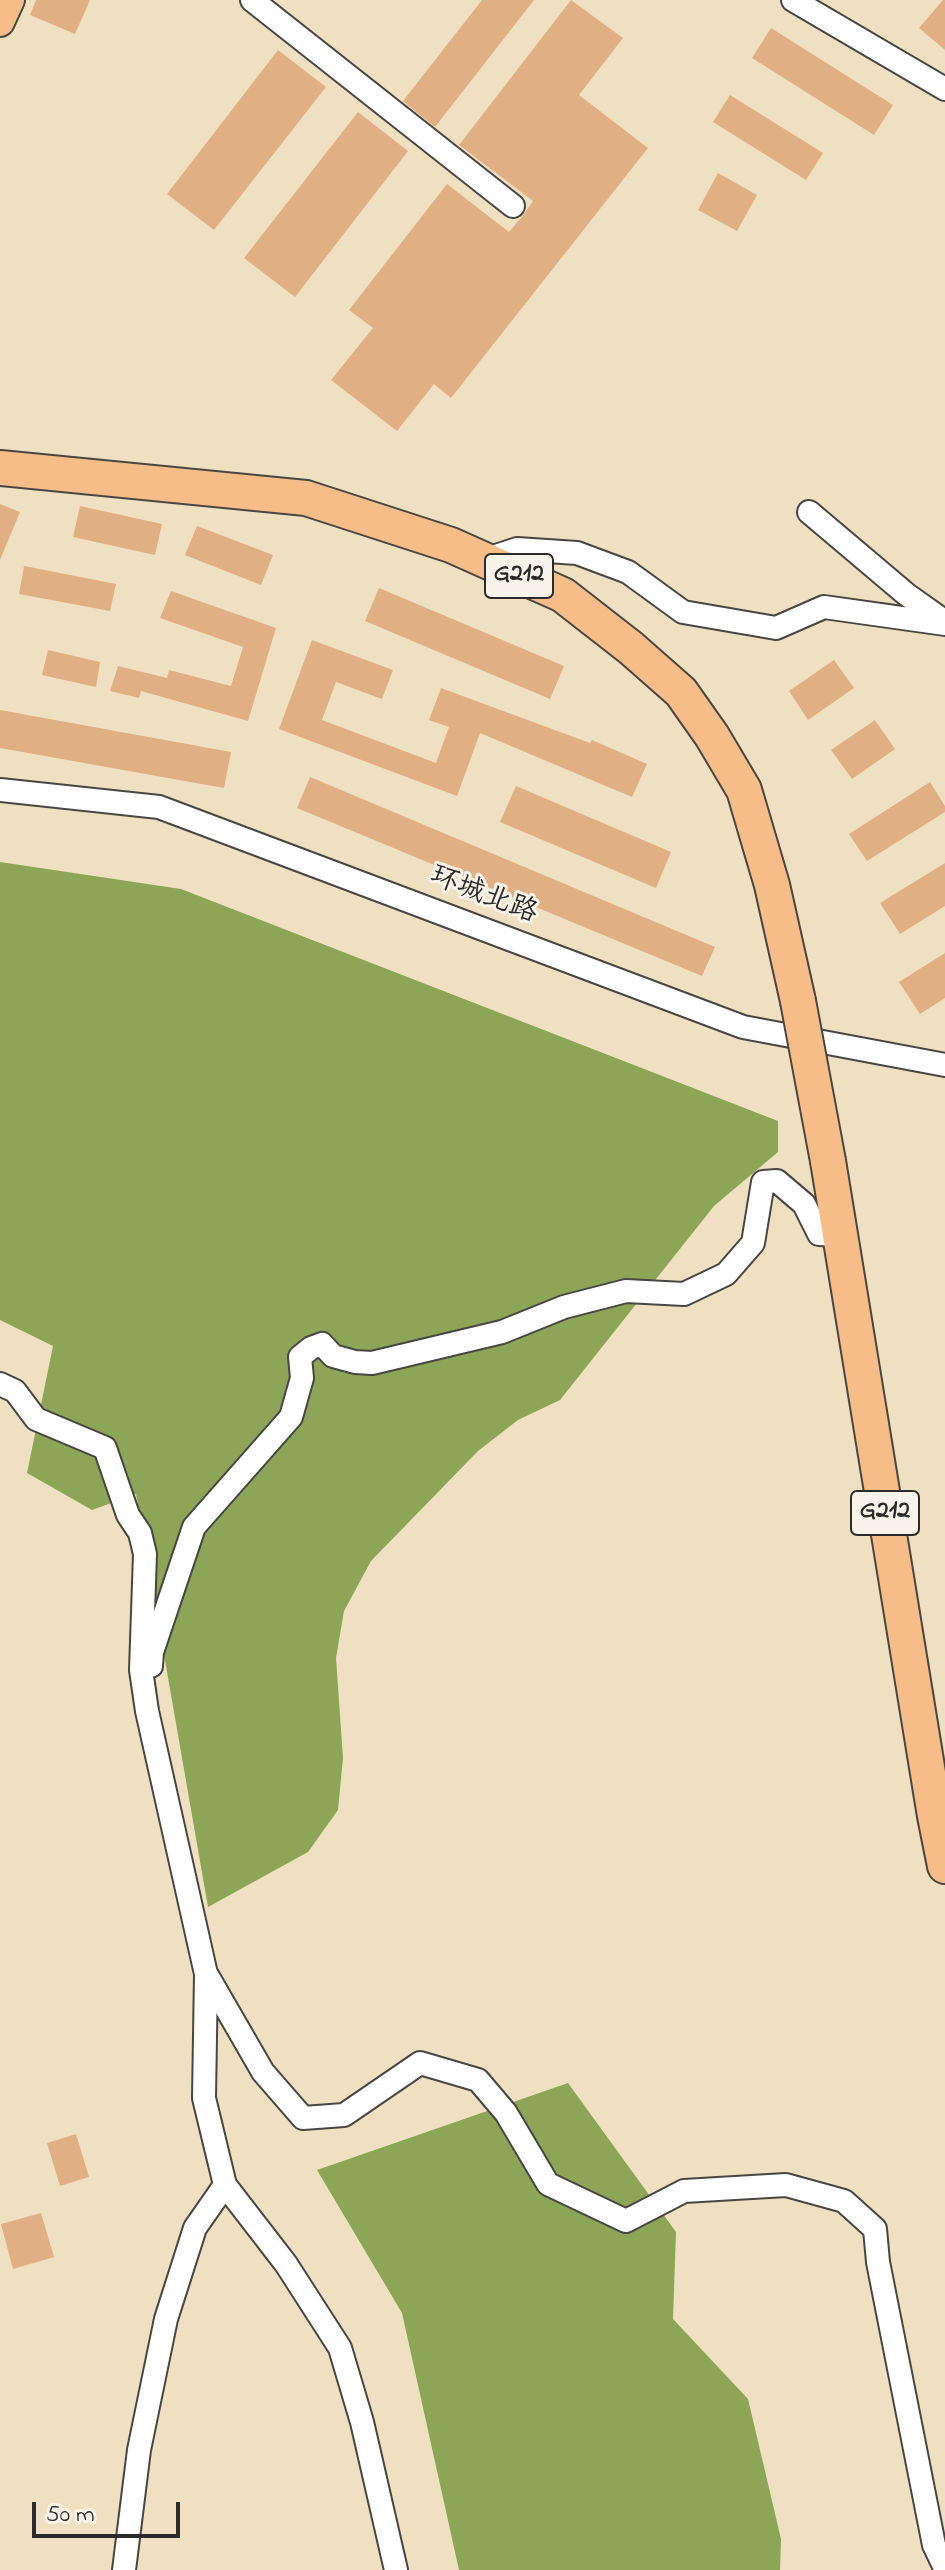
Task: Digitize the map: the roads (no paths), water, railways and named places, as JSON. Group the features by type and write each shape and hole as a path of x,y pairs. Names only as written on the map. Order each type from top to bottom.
{"highway":[{"name":"G212","path":"0,468 306,498 439,541 563,595 681,692 704,725 744,790 772,885 798,1001 828,1161 945,1866"}],"main road":[{"path":"0,22 10,0"}],"street":[{"path":"252,0 513,206"},
{"path":"793,0 945,89"},
{"path":"809,512 945,623"},
{"path":"484,560 517,549 577,553 628,572 683,612 776,628 824,607 945,623"},
{"name":"环城北路","path":"0,790 159,807 743,1027 945,1065"},
{"path":"147,1711 152,1652 194,1527 291,1417 302,1378 300,1357 311,1348 322,1344 333,1356 372,1363 502,1332 564,1307 626,1291 684,1294 726,1274 753,1243 763,1182 777,1181 804,1204 819,1234 840,1235"},
{"path":"0,1384 15,1391 36,1419 105,1448 128,1515 140,1533 145,1554 141,1670 147,1711 206,1974 204,2098 225,2185 286,2264 340,2348 362,2422 396,2570"},
{"path":"206,1974 263,2072 303,2118 344,2115 420,2063 478,2080 506,2113 548,2184 626,2221 684,2191 786,2185 844,2201 875,2229 878,2262 934,2545 945,2568"},
{"path":"124,2570 139,2450 166,2319 195,2228 225,2185"}]}
